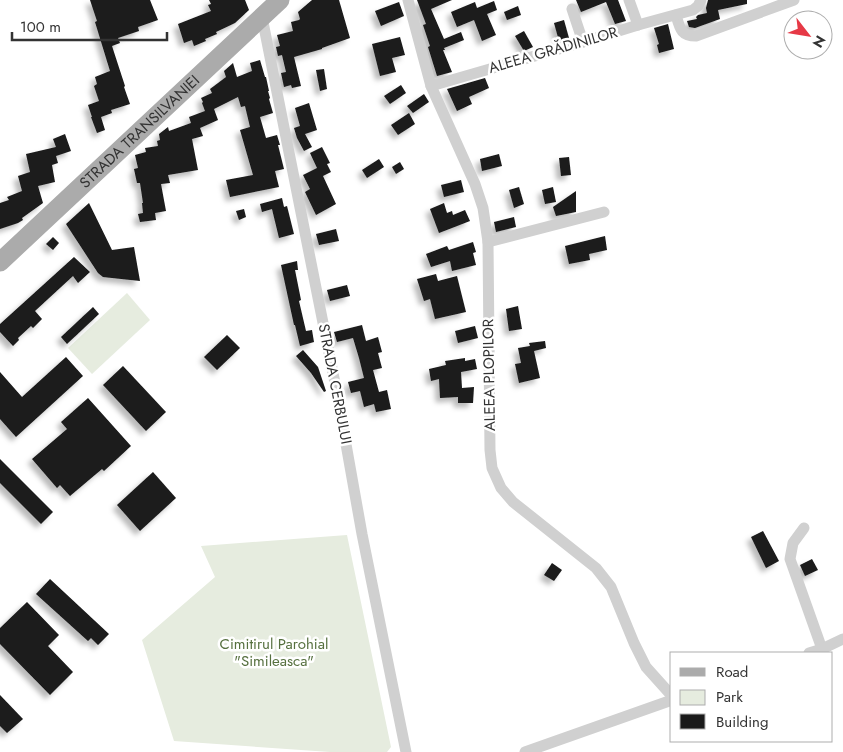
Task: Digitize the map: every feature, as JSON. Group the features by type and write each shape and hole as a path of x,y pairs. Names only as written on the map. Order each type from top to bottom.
{"main road":[{"name":"STRADA TRANSILVANIEI","path":"0,262 280,0"}],"street":[{"name":"ALEEA PLOPILOR","path":"408,0 431,86 480,196 486,228 488,242 490,450 492,468 501,488 513,502 596,568 611,587 646,667 670,696"},
{"path":"629,0 638,24"},
{"name":"ALEEA GRĂDINILOR","path":"431,86 638,24 676,16 693,10 701,0"},
{"path":"676,16 683,32 688,36 696,36 794,0"},
{"path":"572,9 583,42"},
{"name":"STRADA CERBULUI","path":"262,17 406,752"},
{"path":"488,242 604,212"},
{"path":"804,528 793,543 790,559 822,648"},
{"path":"811,652 843,639"},
{"path":"526,752 670,699"}],"green space":[{"path":"127,293 150,320 92,374 68,348"},
{"name":"Cimitirul Parohial \"Simileasca\"","path":"347,535 391,747 387,752 330,752 174,741 142,640 215,577 201,546"}],"building":[{"path":"90,0 150,0 158,20 138,27 139,31 118,38 120,43 112,46 130,104 111,110 112,113 101,117 105,130 97,133 88,105 99,101 94,86 97,84 95,77 110,71"},
{"path":"209,0 245,0 249,10 235,23 216,32 217,34 205,39 206,41 194,46 192,40 184,43 178,24 211,11 208,5 211,4"},
{"path":"312,0 339,0 350,38 294,57 301,86 292,88 291,85 284,87 281,73 286,72 282,55 278,56 276,47 280,46 277,35 293,31 291,22 300,19 298,12"},
{"path":"417,0 452,0 431,9 444,39 461,32 464,40 443,50 452,72 437,76 423,25 426,24"},
{"path":"576,0 618,0 626,21 615,24 606,2 581,12"},
{"path":"708,0 747,0 747,4 718,10 720,19 695,28 689,27 687,21 697,19 698,15 707,13"},
{"path":"494,1 497,10 487,14 496,35 482,41 474,20 457,27 451,12 475,2 477,8"},
{"path":"399,2 404,16 381,26 375,11"},
{"path":"518,6 521,15 507,20 504,12"},
{"path":"564,20 569,38 559,41 554,23"},
{"path":"668,24 674,49 659,53 657,45 659,44 654,28"},
{"path":"524,31 533,47 524,51 515,36"},
{"path":"400,37 405,55 392,58 396,72 380,76 372,44"},
{"path":"260,60 266,77 273,113 260,117 266,138 277,135 280,145 278,145 284,169 275,171 279,187 230,197 226,180 253,175 240,130 250,127 245,106 241,107 238,97 214,109 218,120 200,128 203,136 192,139 198,170 168,175 170,183 161,184 166,211 155,213 156,220 140,222 138,214 143,213 143,203 140,183 137,183 134,169 138,168 135,155 146,152 145,148 158,146 159,134 168,127 169,131 191,123 189,117 205,111 201,98 212,93 210,89 226,77 224,71 233,63 237,77 252,71 250,63"},
{"path":"324,69 327,89 320,91 316,70"},
{"path":"485,78 489,88 469,97 472,104 457,111 447,89"},
{"path":"401,85 406,93 390,104 384,96"},
{"path":"424,94 429,102 413,113 407,106"},
{"path":"309,103 317,130 305,134 312,147 304,151 294,128 300,126 295,108"},
{"path":"409,113 415,124 398,135 391,125"},
{"path":"65,134 71,151 56,156 58,163 52,165 55,182 38,186 43,203 22,218 23,220 0,229 0,203 9,200 7,197 22,191 18,176 30,172 26,154 56,147 53,139"},
{"path":"322,147 330,163 327,164 331,172 323,176 336,204 316,215 305,192 310,189 303,175 317,168 310,153"},
{"path":"499,154 502,166 482,171 480,159"},
{"path":"569,157 571,175 561,176 559,158"},
{"path":"379,159 384,167 367,178 362,170"},
{"path":"400,162 404,169 396,174 392,167"},
{"path":"461,180 464,192 444,197 441,185"},
{"path":"519,187 524,204 514,208 509,190"},
{"path":"553,187 556,202 545,204 542,190"},
{"path":"576,191 576,212 556,216 553,207"},
{"path":"282,198 284,207 287,206 294,234 279,238 272,209 262,212 260,204"},
{"path":"89,203 112,250 134,247 140,281 103,277 98,273 66,224"},
{"path":"444,203 447,213 452,211 453,215 465,210 470,221 439,233 430,209"},
{"path":"244,209 246,217 239,220 236,211"},
{"path":"514,217 516,227 496,232 494,222"},
{"path":"336,229 339,241 319,245 316,234"},
{"path":"605,236 607,250 589,254 590,260 569,264 565,246"},
{"path":"53,237 59,243 53,250 46,244"},
{"path":"473,242 476,252 473,253 476,265 452,271 450,261 431,267 426,254 447,246 449,250"},
{"path":"74,257 90,272 78,283 73,276 35,311 42,319 18,338 19,340 13,346 0,332 0,324"},
{"path":"297,261 298,270 295,270 301,300 299,301 306,331 312,330 314,342 300,346 281,265"},
{"path":"436,274 438,281 457,276 466,312 435,319 430,299 424,301 417,279"},
{"path":"347,285 350,296 330,301 327,290"},
{"path":"518,306 522,329 509,331 506,309"},
{"path":"93,307 99,314 67,344 61,337"},
{"path":"362,325 366,341 378,337 382,352 378,353 382,368 373,370 379,392 387,390 391,409 376,412 374,404 364,407 360,391 351,393 348,382 364,378 359,358 353,338 337,342 334,332"},
{"path":"475,326 478,338 458,343 455,331"},
{"path":"227,335 240,348 217,370 204,357"},
{"path":"545,341 546,348 534,351 540,378 519,383 515,364 521,363 518,348 530,346 529,343"},
{"path":"303,350 318,367 326,391 324,392 296,356"},
{"path":"66,357 83,376 16,437 0,419 0,372 22,397"},
{"path":"465,358 465,361 475,359 477,369 461,372 462,388 474,387 473,403 458,403 458,397 440,398 439,379 431,381 429,369 446,365 445,361"},
{"path":"123,366 166,412 146,431 103,385"},
{"path":"88,398 131,446 104,471 102,469 70,496 60,485 57,488 32,459 67,429 61,422"},
{"path":"0,459 53,512 41,524 0,483"},
{"path":"153,472 176,498 140,531 117,505"},
{"path":"763,531 779,561 766,568 751,537"},
{"path":"812,559 818,570 805,576 800,565"},
{"path":"552,563 562,570 554,581 544,575"},
{"path":"50,579 109,634 98,645 91,638 88,641 36,594"},
{"path":"27,602 59,635 48,646 73,672 50,695 0,644 0,628"},
{"path":"0,695 23,719 7,733 0,726"}]}
